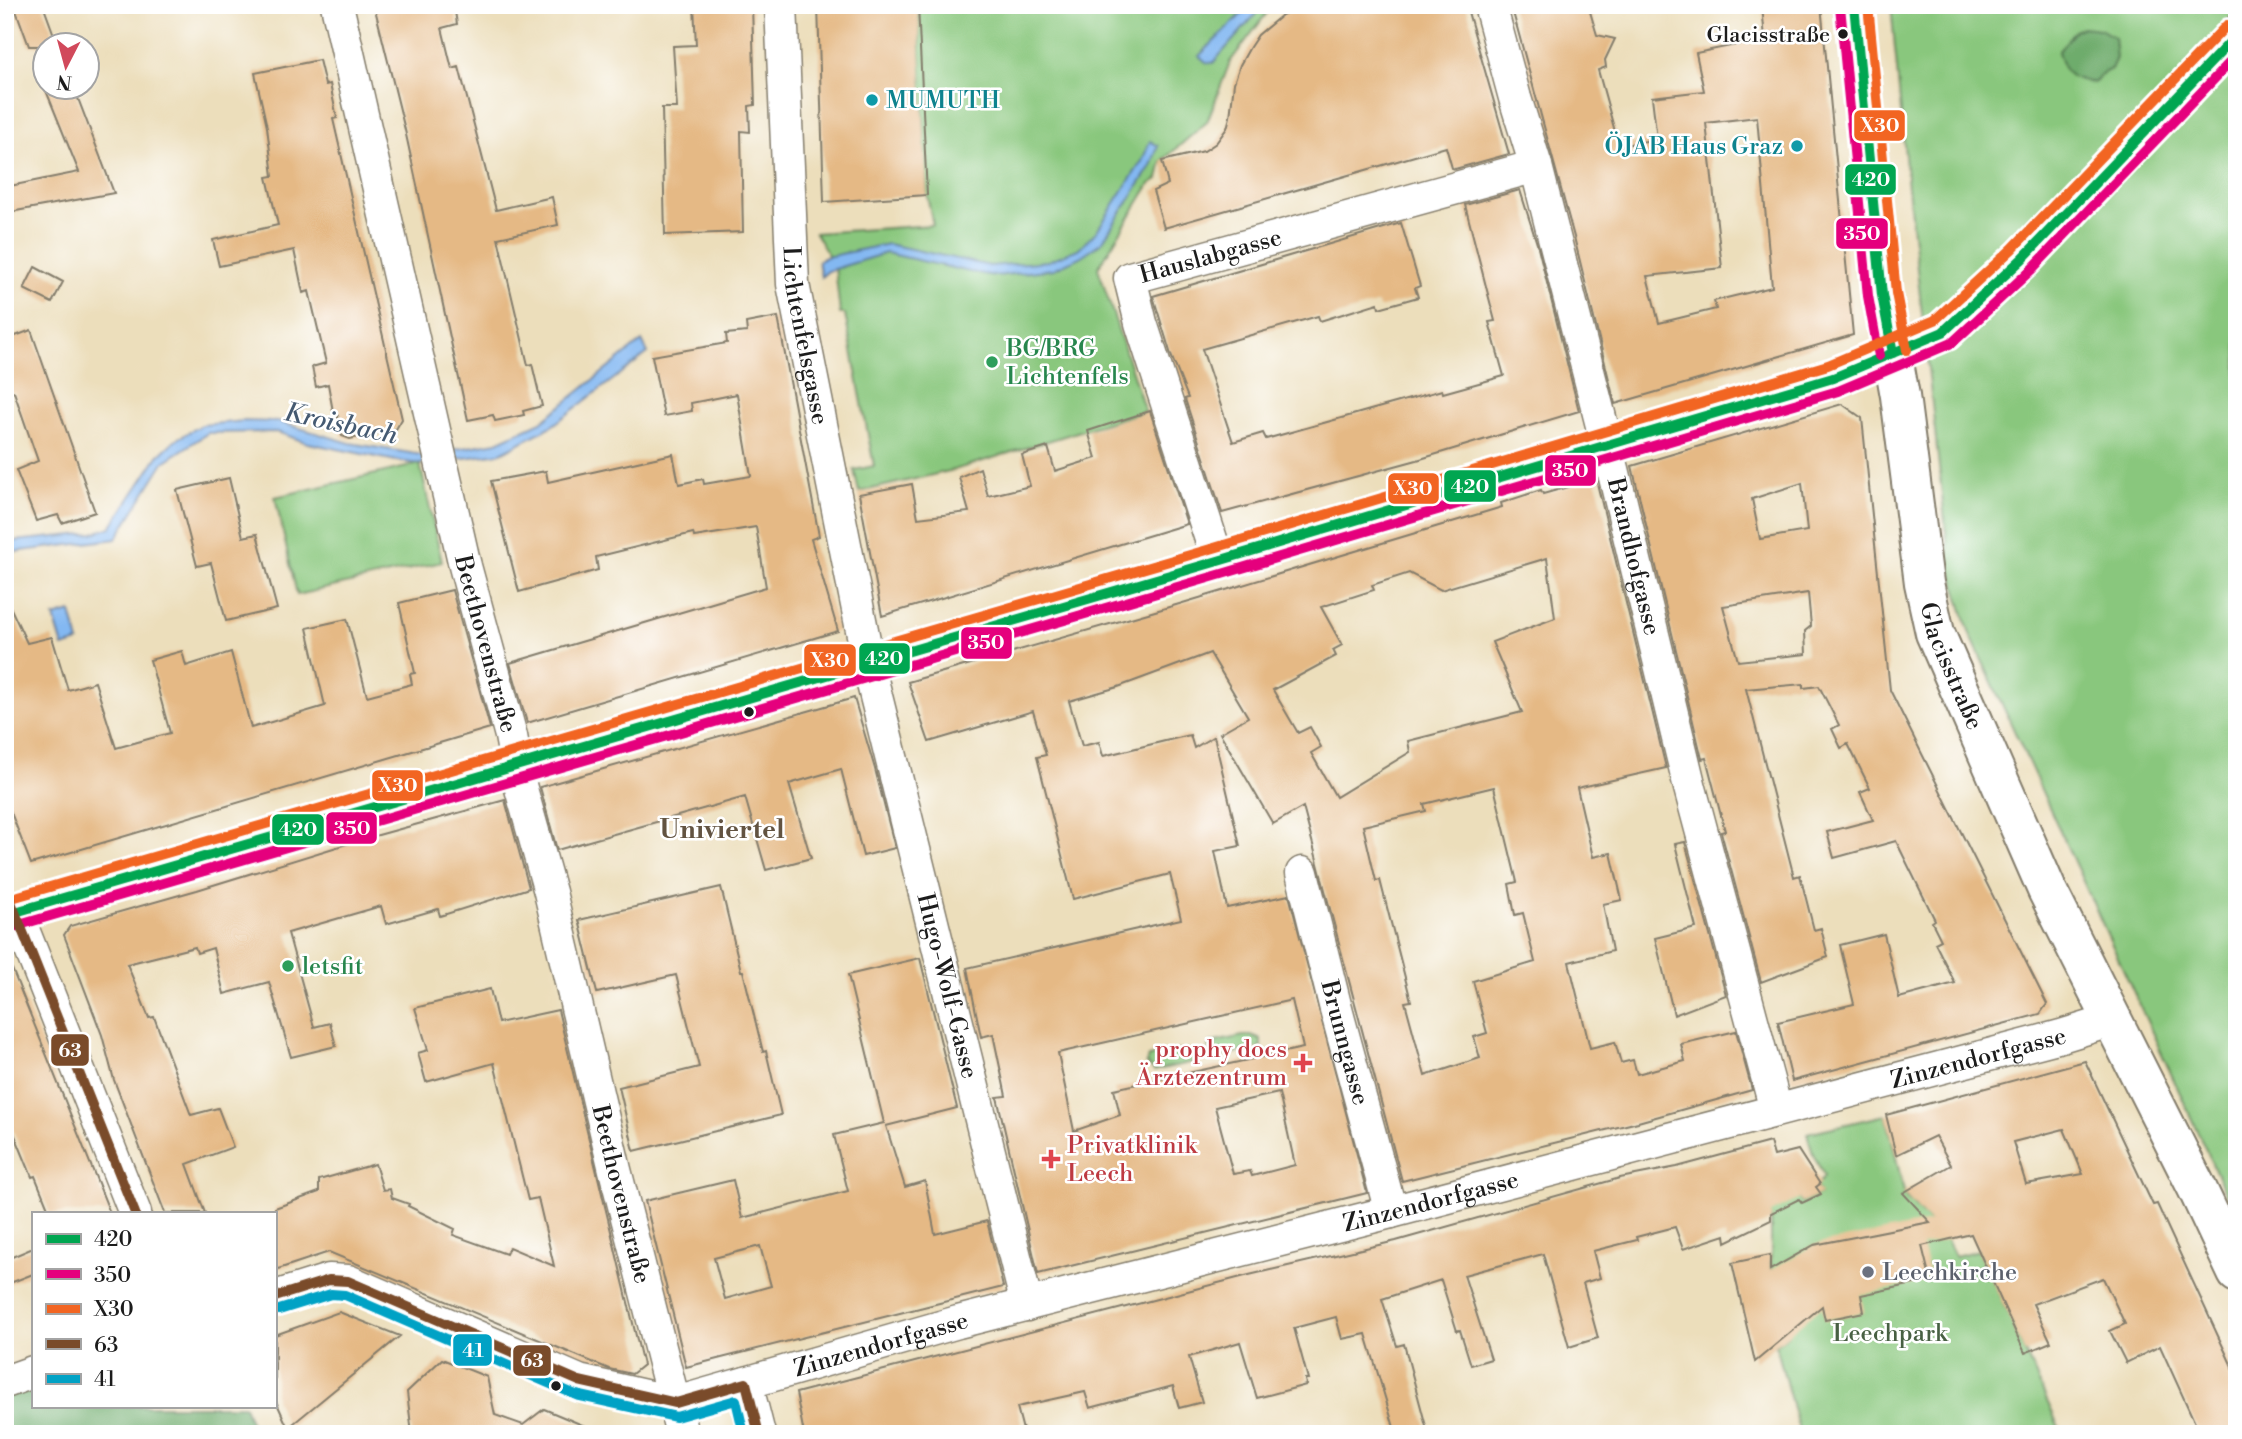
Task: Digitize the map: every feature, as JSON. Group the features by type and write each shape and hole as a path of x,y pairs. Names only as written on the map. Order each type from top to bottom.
{"main road":[{"name":"Glacisstraße","path":"1854,5 1882,295 1900,396 1924,583 1935,634 2047,890 2237,1273"},
{"path":"9,904 517,767 1833,378 1943,332 1987,292 2119,160 2237,35"}],"street":[{"name":"Beethovenstraße","path":"337,5 466,566 550,892 614,1170 682,1434"},
{"name":"Lichtenfelsgasse","path":"781,5 793,284 868,664"},
{"name":"Brandhofgasse","path":"1490,5 1536,166 1690,788 1776,1110"},
{"name":"Hauslabgasse","path":"1218,561 1141,323 1130,278 1536,166"},
{"name":"Hugo-Wolf-Gasse","path":"868,664 1027,1305"},
{"name":"Brunngasse","path":"1302,873 1391,1212"},
{"path":"9,904 135,1212"},
{"name":"Zinzendorfgasse","path":"676,1403 958,1322 1391,1212 2113,1020"},
{"path":"276,1297 329,1280 348,1281 579,1381 676,1403"},
{"path":"5,1382 32,1372"},
{"path":"746,1383 759,1434"}],"green space":[{"path":"918,5 1273,5 1230,62 1207,122 1162,161 1158,179 1150,184 1098,268 1145,411 954,470 859,492 854,470 874,466 845,314 840,314 835,267 815,233 933,225 927,195"},
{"path":"1891,5 2237,5 2237,1218 1969,632 1950,566 1908,188"},
{"path":"2083,27 2100,29 2114,37 2116,58 2111,69 2094,83 2070,75 2063,67 2058,52 2075,31"},
{"path":"420,464 442,562 297,595 275,497"},
{"path":"1243,1036 1261,1039 1261,1047 1217,1057 1208,1048 1211,1043"},
{"path":"1181,1050 1199,1053 1198,1061 1154,1071 1146,1063 1148,1057"},
{"name":"Leechpark","path":"1886,1115 1905,1196 1947,1240 1955,1256 1979,1250 2062,1434 1800,1434 1776,1345 1788,1334 1774,1293 1771,1273 1771,1219 1762,1181 1802,1203 1820,1194 1816,1187 1824,1176 1813,1154 1807,1133"},
{"path":"32,1383 32,1408 245,1408 255,1434 5,1434 5,1393"}],"water":[{"path":"1251,5 1264,5 1213,63 1206,62 1199,56"},
{"path":"1150,141 1158,146 1151,166 1102,242 1080,257 1054,269 996,276 886,253 828,271 821,277 818,261 826,257 888,244 990,266 1048,261 1078,249 1096,232 1142,161"},
{"name":"Kroisbach","path":"642,341 648,353 552,426 501,453 420,464 308,443 277,432 208,433 164,462 116,539 5,553 5,542 94,533 111,527 158,456 175,440 202,425 244,421 279,422 350,443 422,455 497,442 541,422"},
{"path":"71,612 79,642 63,647 54,617"}],"building":[{"path":"14,5 43,5 53,32 32,32 32,46 29,46"},
{"path":"374,5 454,5 457,24 442,28 452,69 459,67 496,210 552,197 558,225 498,238 528,365 532,364 542,406 523,411 524,415 495,421 493,415 468,420 405,130"},
{"path":"694,5 752,5 755,105 749,106 750,132 741,131 743,232 665,235 662,108 677,108 673,46 696,45"},
{"name":"MUMUTH","path":"818,5 918,5 927,195 824,202"},
{"path":"1304,5 1466,5 1509,154 1455,169 1452,168 1446,147 1164,228 1153,191 1168,184 1162,161 1204,151 1216,143 1227,128 1234,83 1250,47 1258,35 1282,15"},
{"path":"1511,5 1588,5 1597,35 1615,39 1605,60 1606,67 1598,70 1619,146 1657,139 1652,97 1704,91 1696,53 1765,39 1762,5 1821,5 1853,335 1615,404 1574,237","holes":["1757,117 1772,287 1714,301 1716,309 1659,323 1647,276 1722,268 1706,123"]},
{"path":"319,60 325,85 330,84 337,118 333,119 402,419 396,429 350,439 342,436 338,416 334,417 328,384 316,387 312,367 326,363 309,291 303,293 294,250 219,266 213,240 278,225 267,177 273,176 267,127 255,73"},
{"path":"51,102 79,102 114,193 5,213 5,187 79,172"},
{"path":"1520,190 1538,247 1579,411 1417,460 1222,513 1185,399 1188,398 1171,355 1153,296 1401,223 1420,286 1415,288 1418,297 1379,308 1378,303 1320,321 1318,316 1202,349 1233,442 1263,433 1266,439 1442,390 1443,393 1504,376 1489,322 1495,321 1465,205"},
{"path":"35,267 63,282 52,303 24,289"},
{"path":"778,317 819,536 811,539 838,631 527,723 510,663 766,587 756,527 694,537 693,533 596,557 598,570 519,592 491,481 546,471 548,482 673,454 679,484 703,479 704,484 751,476 737,394 691,403 692,411 664,416 652,356 727,343 726,334 747,332 746,323"},
{"path":"31,330 95,512 62,523 58,515 36,521 16,470 38,461 14,392 5,394 5,340"},
{"path":"1842,404 1862,418 1890,690 2047,1004 2040,1014 1792,1081 1778,1022 1854,1004 1840,945 1884,934 1899,998 1955,983 1935,943 1941,940 1932,922 1935,920 1896,841 1834,858 1827,832 1873,820 1860,792 1870,788 1848,744 1841,748 1832,729 1839,725 1819,686 1803,688 1803,684 1746,689 1794,877 1800,875 1814,930 1821,928 1828,957 1761,982 1721,832 1725,831 1706,758 1702,759 1632,466","holes":["1802,483 1807,531 1760,539 1752,499","1808,593 1811,626 1805,631 1806,654 1738,661 1723,606"]},
{"path":"1150,411 1187,524 882,616 859,494 912,484 918,518 969,512 959,477 980,468 988,496 1030,486 1022,455 1048,447 1055,471 1096,458 1088,431"},
{"path":"229,478 243,537 257,534 277,609 226,621 211,563 197,566 177,490"},
{"path":"1596,479 1666,768 1577,788 1593,857 1611,853 1622,900 1603,904 1612,951 1569,962 1590,1048 1615,1042 1621,1063 1633,1060 1637,1074 1685,1061 1681,1044 1736,1031 1752,1090 1638,1122 1402,1181 1303,807 1273,824 1220,733 1248,717 1210,653 1118,687 1069,701 1082,746 1099,742 1103,756 1190,735 1194,748 1214,736 1240,846 1215,851 1227,908 1289,895 1367,1193 1038,1274 997,1097 1006,1096 993,1034 981,1037 967,968 1181,919 1170,874 1073,899 1037,757 1046,755 1033,711 929,742 908,682 1502,507 1501,503 1541,490 1543,494","holes":["1547,558 1555,618 1492,642 1522,712 1408,741 1410,752 1336,797 1311,753 1321,747 1310,727 1298,733 1273,690 1336,656 1333,650 1342,645 1321,607 1374,590 1372,585 1409,573 1441,590","1494,787 1517,882 1509,884 1515,915 1523,913 1535,962 1473,981 1487,1033 1474,1037 1480,1058 1425,1076 1405,1002 1411,1001 1380,880 1376,881 1363,826 1426,811 1424,804","1292,1000 1303,1048 1114,1089 1120,1115 1074,1131 1058,1053","1279,1093 1295,1165 1252,1176 1250,1171 1233,1174 1215,1107"]},
{"path":"452,590 490,728 31,864 5,797 5,596 27,643 52,637 68,690 95,682 116,748 170,733 150,660 182,651 186,666 231,652 251,728 325,706 307,628 347,619 367,696 412,684 410,674 415,673 399,603"},
{"path":"854,698 895,848 863,856 841,769 789,784 811,858 766,870 745,797 557,850 540,787"},
{"path":"505,800 529,888 440,916 438,909 386,924 381,906 288,933 314,1027 330,1023 336,1046 291,1057 269,982 224,994 213,948 197,953 195,947 127,964 149,1018 154,1017 191,1115 218,1108 233,1147 187,1164 205,1212 165,1212 114,1080 102,1035 64,935 70,926"},
{"path":"1685,842 1726,995 1674,1015 1655,938 1696,928 1675,844"},
{"path":"721,887 781,1115 634,1151 619,1087 699,1067 676,975 597,993 579,920"},
{"path":"6,954 110,1212 50,1212 5,1111"},
{"path":"920,958 957,1108 886,1126 905,1187 925,1181 935,1234 987,1221 1003,1287 686,1367 645,1201 733,1180 742,1218 848,1191 834,1135 884,1123 848,975","holes":["760,1246 771,1286 725,1299 714,1258"]},
{"path":"490,989 498,1023 558,1010 643,1365 632,1374 609,1369 329,1252 276,1270 275,1208 319,1192 319,1180 375,1164 383,1190 390,1189 392,1198 409,1204 408,1206 455,1229 453,1235 506,1254 509,1247 554,1266 538,1198 528,1200 494,1063 426,1082 418,1053 428,1050 415,1008"},
{"path":"2085,1061 2153,1205 2157,1204 2237,1377 2237,1434 2200,1434 2160,1346 2126,1363 2110,1331 2125,1324 2103,1278 2033,1304 2051,1342 2025,1353 1971,1234 1922,1246 1929,1274 1923,1282 1861,1295 1864,1312 1825,1320 1822,1306 1755,1362 1732,1263 1770,1255 1770,1270 1814,1245 1930,1222 1903,1193 1951,1165 1935,1136 1896,1155 1886,1115","holes":["2064,1129 2083,1174 2026,1184 2013,1142"]},
{"path":"1770,1142 1774,1156 1798,1150 1820,1184 1816,1187 1821,1194 1802,1203 1799,1199 1771,1213 1771,1220 1726,1242 1725,1235 1683,1249 1675,1227 1593,1251 1600,1278 1583,1283 1598,1338 1569,1347 1543,1254 1464,1275 1491,1359 1471,1365 1441,1280 1382,1299 1397,1346 1404,1344 1428,1434 1396,1434 1366,1334 1342,1339 1336,1317 1294,1328 1308,1379 1305,1379 1306,1385 1257,1398 1240,1342 1189,1357 1202,1402 1179,1408 1173,1386 1090,1408 1085,1392 1017,1407 1024,1434 804,1434 796,1393 1249,1275 1396,1241 1620,1178 1677,1167"},
{"path":"32,1248 32,1274 5,1285 5,1260"},
{"path":"339,1312 400,1336 288,1428 276,1401 276,1335"},
{"path":"442,1359 487,1377 495,1415 523,1425 544,1409 604,1434 412,1434 407,1392"}],"transit line":[{"name":"420","path":"1854,5 1882,295 1893,353"},
{"name":"X30","path":"1868,5 1896,293 1907,350"},
{"name":"350","path":"1840,6 1868,296 1879,356"},
{"name":"X30","path":"5,900 1214,548 1828,365 1935,320 2012,249 2227,25"},
{"name":"420","path":"5,915 1218,561 1833,378 1943,332 2022,259 2237,35"},
{"name":"350","path":"9,928 1838,391 1952,343 2032,269 2237,55"},
{"name":"63","path":"5,887 135,1212"},
{"name":"63","path":"276,1297 329,1280 348,1281 579,1381 676,1403 746,1383 759,1434"},
{"name":"41","path":"279,1310 331,1294 345,1295 576,1395 676,1417 736,1400 744,1434"}],"place":[{"name":"Glacisstraße","path":"1843,34"},
{"name":"MUMUTH","path":"872,100"},
{"name":"ÖJAB Haus Graz","path":"1797,146"},
{"name":"BG/BRG Lichtenfels","path":"992,362"},
{"name":"letsfit","path":"288,966"},
{"name":"prophy docs Ärztezentrum","path":"1303,1063"},
{"name":"Privatklinik Leech","path":"1051,1159"},
{"name":"Leechkirche","path":"1868,1272"}],"district":[{"name":"Univiertel","path":"722,829"}]}
